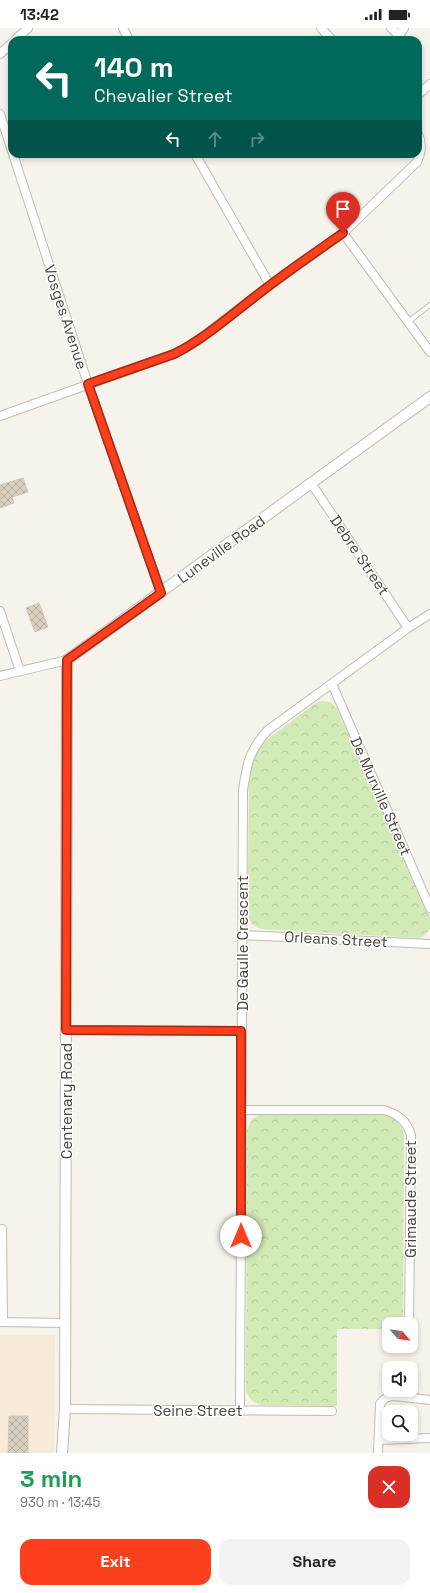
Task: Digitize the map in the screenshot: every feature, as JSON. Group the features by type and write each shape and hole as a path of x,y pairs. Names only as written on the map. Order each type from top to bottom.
{"street":[{"path":"19,36 28,28"},
{"path":"321,28 328,36"},
{"path":"0,54 8,47"},
{"path":"422,92 430,84"},
{"path":"0,114 8,139"},
{"name":"Vosges Avenue","path":"14,158 88,384 161,593"},
{"path":"197,158 270,285"},
{"path":"0,416 174,354 186,348 343,233 417,162 418,158"},
{"path":"343,233 430,352"},
{"name":"Luneville Road","path":"0,676 67,660 430,397"},
{"name":"Debre Street","path":"311,483 408,628"},
{"path":"0,611 20,671"},
{"name":"De Gaulle Crescent","path":"240,1410 243,790 250,756 258,741 268,730 408,628 430,614"},
{"name":"Centenary Road","path":"62,1453 64,1421 67,660"},
{"name":"De Murville Street","path":"332,684 430,908"},
{"name":"Orleans Street","path":"242,935 430,944"},
{"path":"66,1030 241,1031"},
{"name":"Grimaude Street","path":"242,1110 384,1110 395,1113 408,1126 411,1135 409,1317"},
{"path":"2,1229 2,1322 64,1323"},
{"path":"378,1453 380,1404 383,1399 390,1396 395,1396 430,1400"},
{"name":"Seine Street","path":"64,1409 332,1411"},
{"name":"Centenary Road","path":"64,1421 67,1453"},
{"path":"379,1440 430,1438"}],"lane":[{"path":"408,322 430,305"}],"shaded area":[{"path":"0,1335 55,1335 54,1453 0,1453"}],"green space":[{"path":"320,701 330,702 337,709 430,917 430,929 425,935 419,938 261,929 252,924 249,919 249,770 254,755 264,742"},
{"path":"260,1114 382,1115 390,1117 396,1121 401,1127 404,1135 403,1317 382,1317 382,1329 337,1329 337,1406 261,1405 252,1401 246,1392 247,1130 251,1120"}],"building":[{"path":"23,478 28,492 12,497 14,503 0,508 0,485"},
{"path":"39,603 48,627 35,632 26,608"},
{"path":"9,1416 28,1416 28,1453 8,1453"}],"route":[{"path":"241,1236 241,1031 66,1030 67,660 161,593 88,384 174,354 186,348 343,233"}]}
